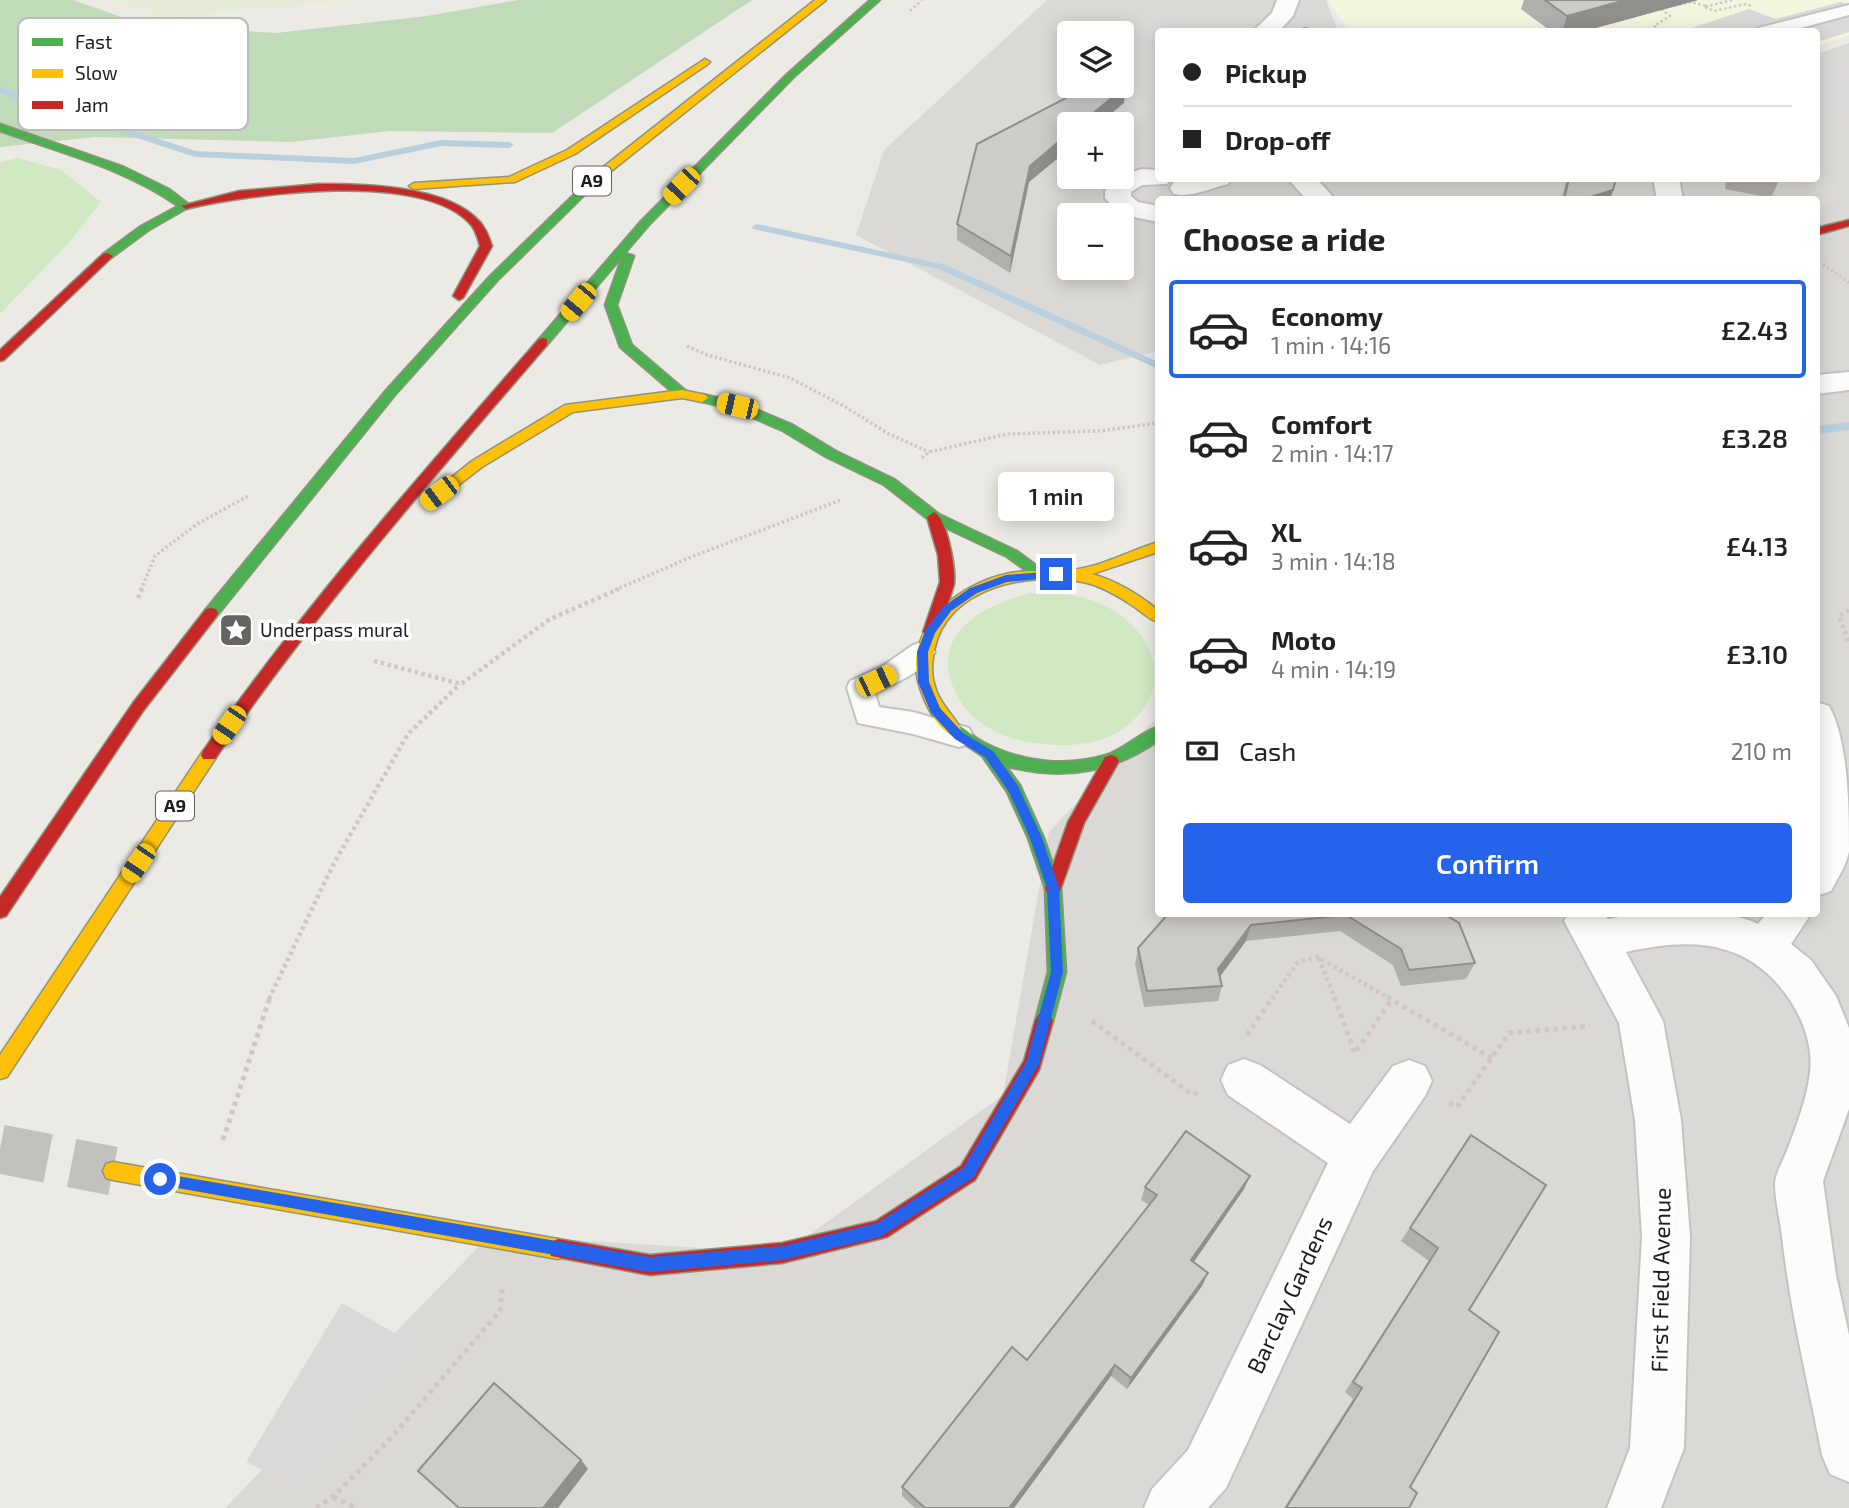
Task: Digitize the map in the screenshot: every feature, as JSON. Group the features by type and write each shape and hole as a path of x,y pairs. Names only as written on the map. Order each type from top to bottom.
{"main road":[{"name":"A9","path":"0,911 138,707 263,546 391,392 494,278 596,178 821,0"},
{"name":"A9","path":"0,1071 244,702 363,551 645,223 790,76 875,0"},
{"name":"A9","path":"377,188 511,180 571,152 717,54"},
{"path":"0,127 38,143 129,170 173,194 186,206"},
{"path":"0,357 108,255 145,228 186,206 236,192 273,186 315,184 377,188"},
{"name":"A9","path":"377,188 447,202 477,223 486,246 459,297 391,392"},
{"name":"A9","path":"645,223 623,266 611,305 626,347 682,394"},
{"path":"1820,231 1849,223"},
{"name":"A9","path":"363,551 477,464 570,408 682,394"},
{"path":"682,394 747,410 788,428 831,454 889,482 934,517 1012,554 1041,574"},
{"path":"934,517 945,555 947,582 926,642 923,682 935,710 959,736 989,754 1039,767 1071,769 1111,761 1155,739"},
{"path":"1070,575 1116,563 1155,548"},
{"path":"926,642 947,609 974,590 1006,579 1041,574 1070,575 1115,588 1135,598 1155,615"},
{"path":"113,1171 650,1265 782,1253 880,1230 968,1173 1032,1064 1057,972 1053,888 1036,838 1014,789 989,754"},
{"path":"1053,888 1067,839 1092,790 1111,761"}],"street":[{"path":"1268,28 1282,16 1288,0"},
{"path":"1155,178 1149,176 1129,181 1118,191 1118,198 1129,208 1155,213"},
{"path":"1173,186 1196,182"},
{"path":"1304,182 1319,196"},
{"path":"1820,385 1849,381"},
{"path":"1820,734 1835,800 1834,841 1820,874"},
{"name":"First Field Avenue","path":"1587,924 1607,937 1662,927 1698,927 1735,933 1777,931 1796,974 1820,1010 1832,1041 1833,1070 1827,1106 1799,1181 1811,1276 1849,1455"},
{"name":"First Field Avenue","path":"1587,924 1641,1021 1658,1119 1666,1237 1657,1448 1634,1508"},
{"path":"1245,1058 1356,1155"},
{"name":"Barclay Gardens","path":"1171,1508 1208,1469 1356,1155 1409,1081"}],"lane":[{"path":"1779,28 1849,10"},
{"path":"926,642 892,673 860,688 869,716 913,723 959,736"}],"path":[{"path":"901,19 922,0"},
{"path":"1655,11 1691,2 1707,6"},
{"path":"1657,28 1654,26 1670,16 1661,9"},
{"path":"1820,263 1849,284"},
{"path":"682,343 704,354 790,378 842,404 888,434 929,452 1007,434 1099,431 1155,423"},
{"path":"207,1188 273,988 333,865 408,734 461,684 550,619 691,557 889,482"},
{"path":"138,598 155,556 197,524 248,496 256,487"},
{"path":"1849,610 1839,616 1849,643"},
{"path":"374,661 461,684"},
{"path":"1052,992 1193,1095 1245,1058 1298,962 1318,957 1492,1058"},
{"path":"1318,957 1356,1053 1392,999"},
{"path":"1409,1081 1457,1107 1509,1033 1641,1021"},
{"path":"316,1508 334,1497 391,1438 500,1311 507,1242"},
{"path":"334,1497 357,1508"}],"shaded area":[{"path":"0,0 73,0 124,18 18,18 18,130 248,130 248,31 276,33 427,16 518,0 752,0 552,133 390,131 291,142 95,137 0,147"},
{"path":"109,0 356,0 161,18"},
{"path":"1047,0 1326,0 1337,28 1155,28 1155,182 1820,182 1820,53 1849,43 1849,1508 225,1508 490,1235 784,1253 1003,1095 1049,832 1155,719 1155,917 1820,917 1820,196 1155,196 1155,352 1100,365 856,235 884,150"},
{"path":"1327,0 1849,0 1849,35 1820,45 1820,28 1347,28"},
{"path":"1841,2 1849,6 1849,32 1820,41 1820,28 1691,28 1749,9 1776,19"},
{"path":"1849,70 1849,119 1821,104 1842,97 1820,83 1820,79"},
{"path":"342,1303 412,1343 379,1377 296,1485 246,1462"}],"green space":[{"path":"18,158 61,170 101,202 72,239 0,314 0,162"},
{"path":"1031,593 1071,595 1094,601 1115,611 1132,625 1145,641 1155,677 1151,696 1140,714 1121,730 1099,740 1076,745 1028,742 990,729 974,717 961,702 951,680 948,661 952,644 961,629 992,607"}],"building":[{"path":"1545,0 1626,0 1567,16"},
{"path":"1066,98 1111,98 1095,112 1057,112 1057,143 1030,166 1011,256 957,224 977,144"},
{"path":"1568,182 1615,182 1613,190 1594,196 1565,196"},
{"path":"1165,917 1327,917 1251,925 1218,969 1222,986 1147,991 1138,948"},
{"path":"1349,917 1449,917 1459,923 1475,963 1409,970 1401,949"},
{"path":"1186,1131 1250,1176 1191,1260 1208,1273 1131,1378 1115,1365 1009,1508 925,1508 902,1487 1012,1347 1027,1360 1157,1195 1145,1187"},
{"path":"1471,1135 1546,1185 1469,1310 1499,1332 1410,1487 1417,1493 1409,1508 1286,1508 1362,1388 1353,1382 1438,1248 1410,1228"},
{"path":"494,1383 581,1460 543,1508 459,1508 418,1471"}],"waterway":[{"path":"0,90 18,96"},
{"path":"122,130 195,154 354,161 441,143 509,145"},
{"path":"757,227 942,267 1155,365"},
{"path":"1820,430 1849,426"}],"tunnel":[{"path":"0,1149 113,1171"}],"traffic: fast":[{"path":"543,342 645,223 790,76 875,0"},
{"path":"0,127 120,169 143,179 186,206 145,228 107,256"},
{"path":"211,613 391,392 494,278 601,174"},
{"path":"628,256 611,305 626,347 682,394"},
{"path":"702,398 737,406 788,428 831,454 889,482 934,517 1012,554 1041,574"},
{"path":"953,729 975,746 1000,758 1055,768 1110,760 1135,749 1155,735"},
{"path":"989,754 1014,789 1036,838 1053,888 1057,972 1044,1021"}],"traffic: slow":[{"path":"601,174 821,0"},
{"path":"414,186 511,180 571,152 705,62"},
{"path":"429,501 477,464 570,408 682,394 702,398"},
{"path":"1071,575 1116,563 1155,548"},
{"path":"953,729 931,699 925,681 924,663 929,637 941,616 959,599 981,587 1006,579 1032,574 1058,574 1103,583 1122,592 1155,615"},
{"path":"0,1071 209,755"},
{"path":"113,1171 558,1249"}],"traffic: jam":[{"path":"186,206 266,190 319,187 373,189 430,199 466,215 480,231 486,246 459,296"},
{"path":"1820,231 1849,223"},
{"path":"0,357 107,256"},
{"path":"209,755 286,647 327,595 543,342"},
{"path":"930,632 947,582 945,555 934,517"},
{"path":"0,911 138,707 211,613"},
{"path":"1053,888 1076,822 1111,761"},
{"path":"558,1249 650,1265 782,1253 880,1230 968,1173 1032,1064 1044,1021"}],"place":[{"name":"Underpass mural","path":"236,630"}],"route":[{"path":"160,1179 650,1265 782,1253 880,1230 968,1173 1032,1064 1057,972 1053,888 1036,838 1014,789 989,754 959,736 935,710 923,682 922,652 930,632 947,609 974,590 1006,579 1056,574"}]}
